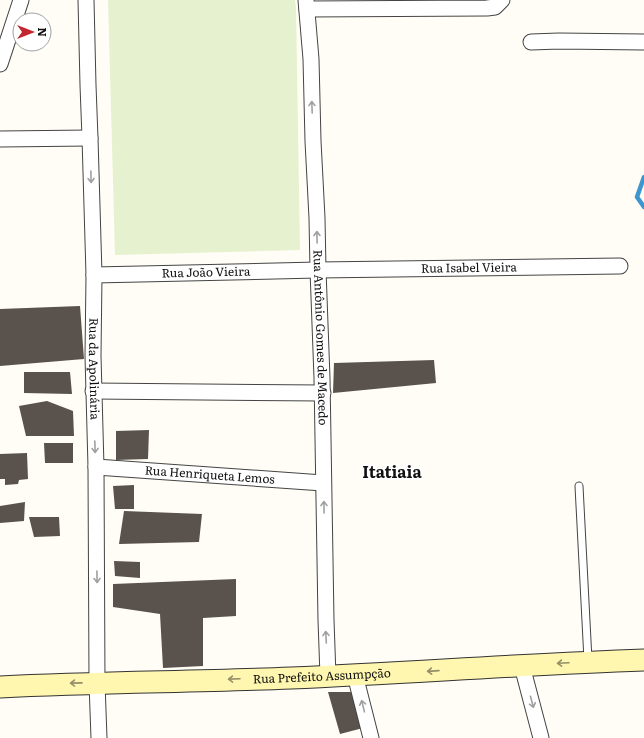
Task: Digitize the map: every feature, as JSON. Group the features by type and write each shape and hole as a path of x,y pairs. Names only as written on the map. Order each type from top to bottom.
{"street":[{"path":"0,64 21,0"},
{"name":"Rua da Apolinária","path":"86,0 94,275 93,356 96,467 97,683 99,738"},
{"path":"307,5 488,8 495,7 502,0"},
{"name":"Rua Antônio Gomes de Macedo","path":"307,5 311,60 323,394 323,483 328,676"},
{"path":"531,42 644,42"},
{"path":"0,140 90,138"},
{"name":"Rua Isabel Vieira","path":"318,270 620,266"},
{"name":"Rua João Vieira","path":"94,275 318,270"},
{"path":"94,391 323,394"},
{"name":"Rua Henriqueta Lemos","path":"96,467 323,483"},
{"name":"Rua Prefeito Assumpção","path":"0,687 284,678 644,660"},
{"path":"522,666 541,738"},
{"path":"355,675 371,738"}],"lane":[{"path":"579,486 588,662"}],"green space":[{"path":"108,0 295,0 300,250 115,255"}],"building":[{"path":"80,306 84,359 0,366 0,309"},
{"path":"434,360 436,383 333,393 334,363"},
{"path":"24,372 70,372 72,394 24,393"},
{"path":"47,401 73,411 74,436 26,436 19,406"},
{"path":"149,430 148,459 116,460 116,431"},
{"path":"44,443 73,443 73,463 45,463"},
{"path":"27,453 28,479 19,480 18,484 5,485 5,479 0,479 0,454"},
{"path":"134,485 134,509 115,509 113,486"},
{"path":"25,502 24,521 0,523 0,506"},
{"path":"124,511 202,514 199,542 119,544"},
{"path":"29,517 59,517 60,536 34,537"},
{"path":"114,561 140,562 140,578 115,576"},
{"path":"236,579 236,616 203,618 203,666 163,668 160,614 113,607 113,584"},
{"path":"328,692 354,692 363,728 340,734"}],"waterway":[{"path":"644,177 637,197 644,207"}],"district":[{"name":"Itatiaia","path":"392,472"}]}
